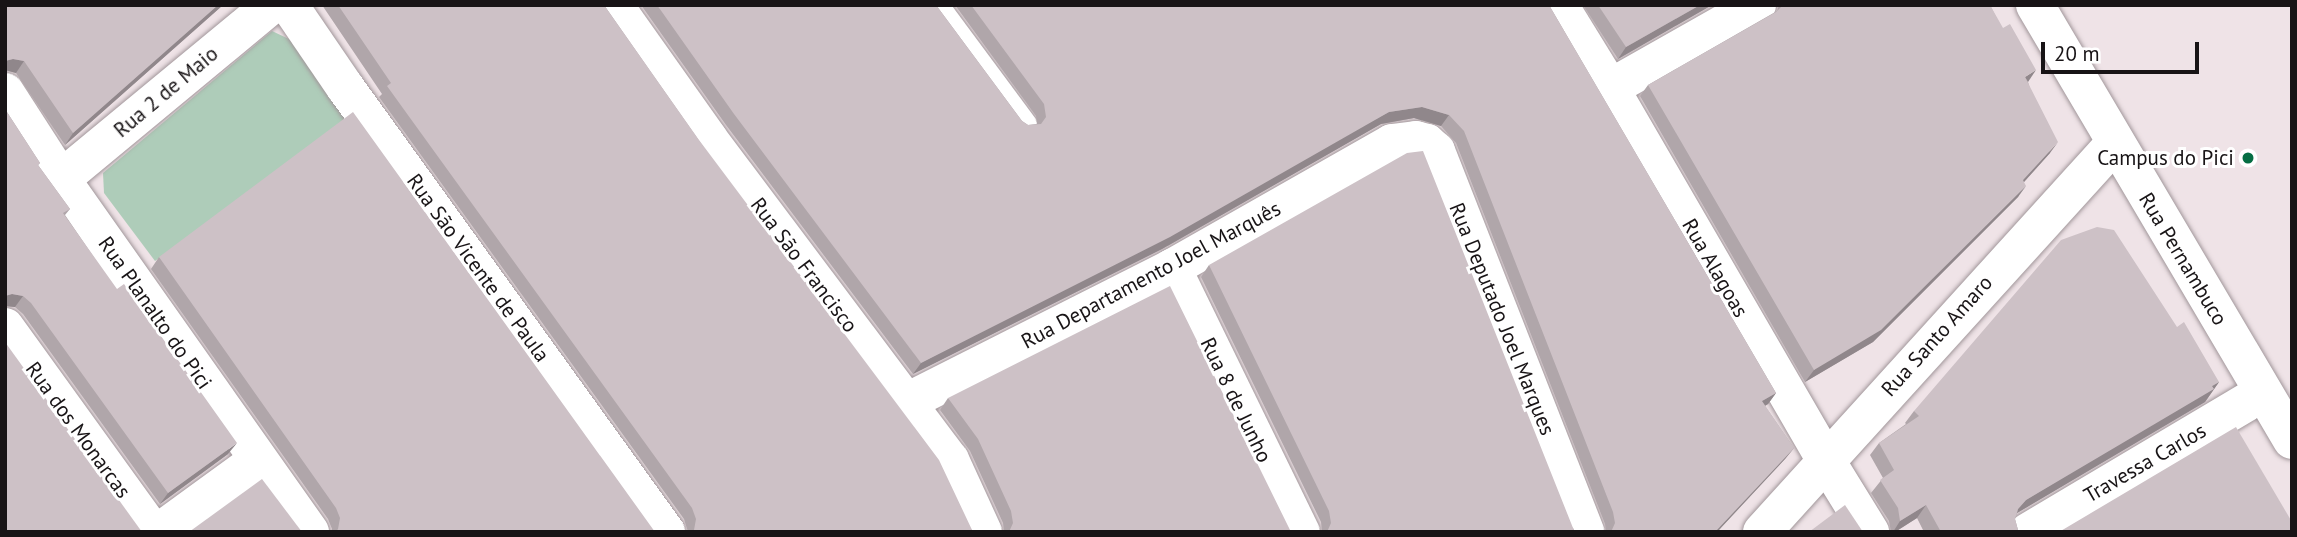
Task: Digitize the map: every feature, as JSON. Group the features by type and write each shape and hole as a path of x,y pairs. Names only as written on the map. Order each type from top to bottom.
{"street":[{"name":"Rua 2 de Maio","path":"61,179 271,5"},
{"name":"Rua São Vicente de Paula","path":"289,5 345,87 666,532"},
{"name":"Rua São Francisco","path":"614,5 708,138 950,460 983,532"},
{"name":"Rua Alagoas","path":"1559,5 1611,88 1870,532"},
{"path":"1611,88 1757,5"},
{"name":"Rua Pernambuco","path":"2035,5 2292,440"},
{"name":"Rua Planalto do Pici","path":"5,92 61,179 310,532"},
{"name":"Rua Deputado Joel Marques","path":"1392,143 1416,140 1427,143 1436,151 1585,532"},
{"name":"Rua Departamento Joel Marquês","path":"906,401 1172,268 1392,143"},
{"name":"Rua Santo Amaro","path":"1762,532 1825,459 2115,143"},
{"name":"Rua 8 de Junho","path":"1172,268 1301,532"},
{"name":"Rua dos Monarcas","path":"5,327 152,532"},
{"name":"Travessa Carlos","path":"2028,532 2262,393"},
{"path":"159,532 258,460"}],"lane":[{"path":"937,5 1025,124"}],"green space":[{"path":"272,31 291,40 350,120 155,261 104,193 103,173"}],"building":[{"path":"5,5 218,5 73,133 24,61 5,61"},
{"path":"338,5 604,5 699,140 939,460 973,532 692,532 696,519 692,508 387,86 391,83"},
{"path":"657,5 936,5 1022,121 1028,125 1041,124 1046,117 1044,104 971,5 1549,5 1776,393 1762,401 1794,448 1715,532 1611,532 1615,523 1613,512 1464,131 1449,115 1422,107 1389,112 1170,237 921,363 734,114"},
{"path":"1598,5 1700,5 1626,47"},
{"path":"1783,5 1990,5 2003,28 2010,24 2036,70 2025,77 2058,142 2023,180 2026,186 1881,330 1814,370 1648,85 1776,12"},
{"path":"5,109 40,163 38,165 70,209 63,213 117,289 124,284 237,443 168,493 31,303 23,296 5,296"},
{"path":"353,112 655,532 336,532 340,518 336,508 159,257"},
{"path":"1423,151 1575,532 1327,532 1331,523 1329,511 1209,265 1407,153"},
{"path":"2097,227 2114,230 2177,327 2184,322 2219,382 2212,386 2214,389 2026,500 2018,509 2015,519 2020,532 1941,532 1926,505 1900,521 1898,508 1880,480 1894,470 1879,443 1919,416 1914,411 2061,240"},
{"path":"1170,286 1291,532 1009,532 1013,523 1011,511 978,439 948,398"},
{"path":"5,342 142,532 5,532"},
{"path":"2236,427 2292,522 2292,532 2059,532"},
{"path":"262,479 302,532 189,532"},
{"path":"1845,505 1863,532 1809,532"}],"place":[{"name":"Campus do Pici","path":"2248,158"}]}
